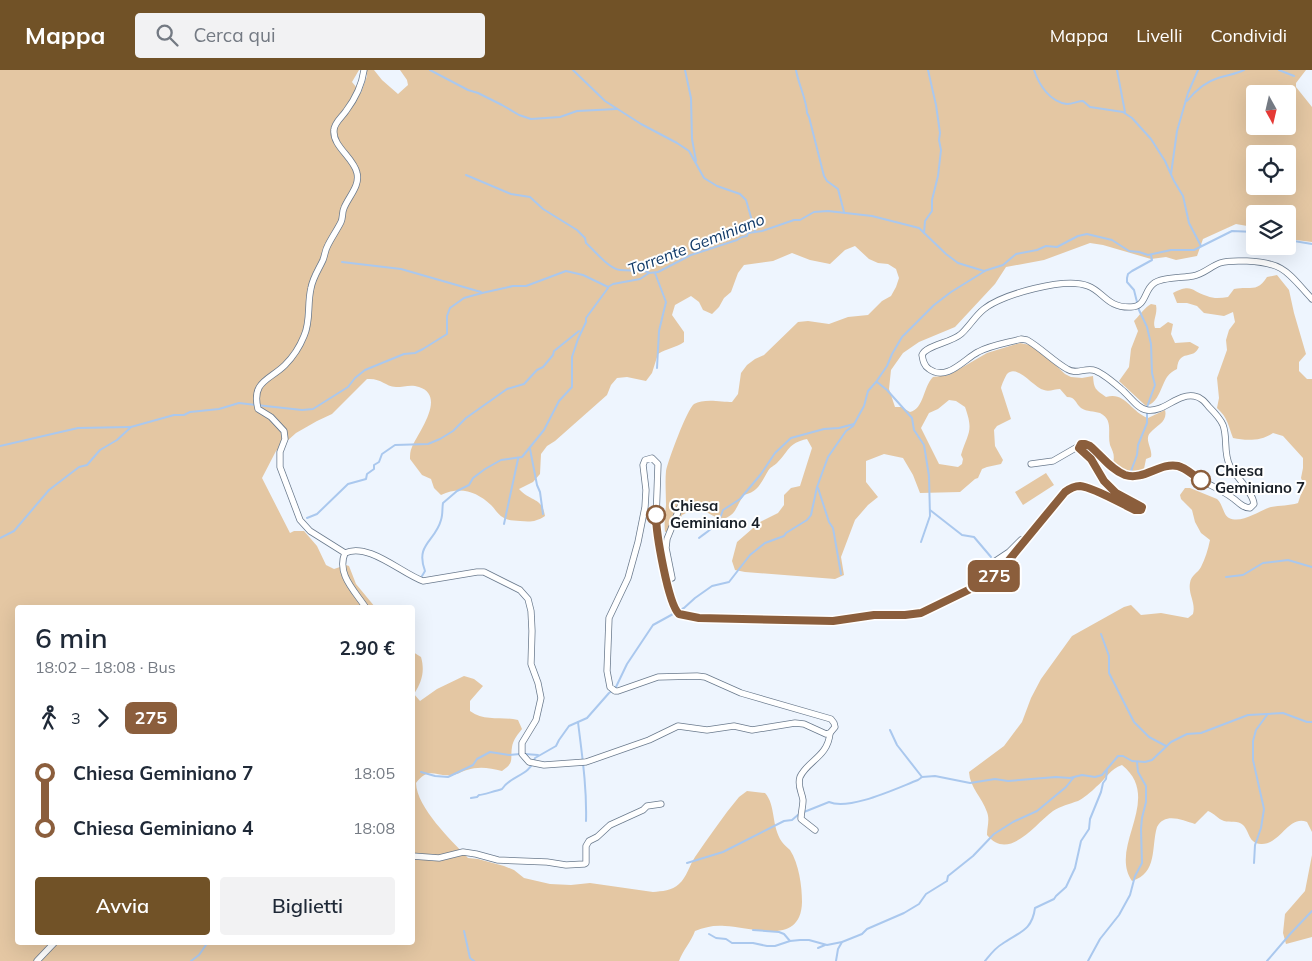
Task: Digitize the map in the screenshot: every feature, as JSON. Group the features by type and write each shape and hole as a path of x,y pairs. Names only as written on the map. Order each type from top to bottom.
{"street":[{"path":"345,554 310,531 300,520 280,467 280,452 285,439 284,431 271,417 258,409 255,398 260,387 271,374 285,366 305,335 309,320 311,288 316,272 324,258 326,247 342,221 344,209 357,183 357,172 336,141 333,133 334,127 354,98 361,84 364,70"},
{"path":"1032,464 1053,461 1083,444 1090,446 1114,469 1132,477 1173,466 1181,467 1193,476 1226,493 1245,507 1250,508 1254,504 1253,498 1239,480 1228,461 1222,422 1205,402 1198,397 1185,397 1148,411 1099,373 1090,369 1076,372 1067,370 1027,340 1021,339 980,351 954,368 944,372 935,372 927,368 922,354 928,348 957,337 980,312 989,306 1021,292 1043,287 1079,284 1092,287 1108,301 1115,304 1134,307 1142,302 1149,288 1157,281 1195,276 1218,264 1234,260 1265,262 1278,265 1312,298"},
{"path":"988,566 1009,552 1065,492 1073,487 1080,486 1090,489 1135,510 1141,510 1140,504 1116,493 1104,481 1091,459 1080,450 1079,446"},
{"path":"364,605 343,573 341,564 345,554 350,551 360,551 376,556 424,581 470,572 484,572 520,590 528,599 531,611 531,664 540,690 540,705 536,720 524,738 521,748 525,758 534,764 586,762 649,740 678,726 707,730 734,726 752,730 795,723 804,724 826,734 834,730 835,725 831,719 741,693 697,676 658,677 618,691 610,687 607,671 609,618 628,578 638,542 646,498 643,465 645,460 650,458 657,461 658,466 656,521 673,607 679,614 690,617 833,621 874,615 915,614 960,595 989,580 1006,566 1024,538"},
{"path":"667,579 672,578 666,548 667,539 682,502 683,512"},
{"path":"815,830 801,819 803,800 799,791 800,778 830,741 830,733"},
{"path":"415,856 439,858 463,852 498,860 547,862 566,865 584,864 586,863 586,846 588,841 620,820 643,810 647,806 660,804"},
{"path":"37,961 52,945"}],"shaded area":[{"path":"0,70 359,70 352,82 361,93 367,76 366,70 374,70 398,94 408,85 400,70 1306,70 1296,85 1246,85 1246,135 1296,135 1296,87 1312,107 1312,242 1296,240 1296,205 1246,205 1246,226 1236,224 1203,239 1197,256 1176,260 1166,257 1151,259 1090,243 1044,260 1006,267 995,284 955,327 919,342 903,353 891,370 889,389 895,407 901,407 910,412 918,407 933,377 949,375 987,353 1020,343 1030,345 1071,377 1093,376 1095,386 1099,392 1106,397 1113,396 1123,399 1148,418 1165,410 1165,418 1148,436 1151,457 1146,459 1144,469 1140,471 1128,472 1120,469 1113,463 1114,456 1109,440 1109,423 1104,416 1100,413 1081,408 1074,399 1067,397 1060,389 1044,390 1020,374 1011,371 1006,375 1001,388 1011,419 997,426 994,430 995,446 1003,460 1001,464 982,469 978,478 960,492 920,493 913,475 903,458 884,454 866,461 866,482 878,497 855,520 841,557 844,575 835,579 745,572 735,570 732,561 737,542 760,522 778,513 784,505 784,495 791,488 800,486 812,448 807,439 789,448 769,470 756,489 744,495 734,512 729,516 719,518 695,509 682,515 676,526 665,532 666,471 683,425 694,404 708,401 732,402 738,394 741,373 747,365 764,355 798,322 808,321 829,324 848,317 868,315 882,301 891,296 899,278 896,269 888,264 878,263 869,259 855,246 845,250 830,264 810,260 792,253 773,261 744,265 738,273 731,292 712,314 703,310 699,302 691,296 675,305 672,315 684,332 684,342 658,354 652,373 646,381 627,377 617,378 611,385 607,395 547,446 541,454 540,474 533,482 519,489 539,503 544,510 545,516 539,519 527,521 506,519 480,496 468,491 448,492 441,495 434,488 431,479 422,475 410,459 410,453 428,415 431,398 427,392 419,387 396,387 367,379 332,414 296,433 276,451 262,478 290,533 304,531 317,546 326,565 334,569 346,565 349,566 356,584 373,605 15,605 15,945 415,945 415,695 420,701 437,689 464,676 474,679 483,686 470,701 470,711 487,718 518,720 522,729 513,744 510,763 502,771 480,768 454,775 432,773 425,775 416,783 422,803 428,813 468,858 504,866 514,870 524,878 550,884 571,885 590,883 653,892 667,890 682,881 695,857 739,797 747,791 765,793 771,803 779,836 790,850 796,862 802,902 800,916 793,925 784,930 761,931 721,926 702,928 695,931 679,961 0,961","holes":["949,400 956,401 965,407 970,427 961,455 963,459 962,464 958,467 939,464 921,428 929,413 938,409"]},
{"path":"1277,275 1289,290 1306,354 1299,362 1299,371 1307,379 1312,379 1312,832 1307,822 1295,822 1274,840 1261,844 1251,839 1241,823 1224,821 1208,811 1195,824 1169,818 1160,822 1157,827 1150,866 1140,877 1132,881 1126,867 1126,853 1134,823 1138,793 1134,778 1122,765 1111,772 1085,797 1053,811 1022,838 1013,843 995,842 987,835 988,815 972,783 969,772 1004,746 1022,722 1041,679 1072,636 1131,605 1141,615 1161,613 1188,618 1193,614 1194,606 1190,583 1200,569 1210,540 1201,533 1195,522 1192,510 1181,499 1180,495 1185,488 1190,488 1217,499 1227,517 1234,519 1245,518 1271,507 1298,503 1304,485 1301,478 1303,458 1283,436 1273,433 1264,438 1254,440 1233,438 1226,418 1217,408 1219,398 1217,378 1227,350 1226,340 1229,330 1235,322 1233,312 1224,316 1204,313 1197,306 1177,303 1173,293 1188,288 1212,298 1228,297 1234,289 1253,288 1260,285 1267,277"},
{"path":"1151,304 1156,305 1155,328 1160,328 1168,322 1173,324 1171,334 1175,343 1190,342 1199,347 1193,353 1180,359 1177,369 1167,377 1157,398 1146,406 1119,381 1129,367 1131,349 1138,331 1134,321"},
{"path":"1046,473 1054,485 1023,505 1015,492"},
{"path":"415,653 421,657 422,676 415,692"},
{"path":"1312,855 1312,937 1286,944 1283,933 1285,914 1305,891"}],"waterway":[{"path":"430,70 519,115 531,119 560,117 577,111 617,109"},
{"path":"573,70 605,101 689,151 704,178 717,186 740,194 746,200 755,231"},
{"path":"685,70 691,98 692,139 696,161"},
{"path":"796,70 824,176 827,181 838,189 844,212"},
{"path":"924,233 925,221 932,211 932,200 938,176 941,150 936,105 928,70"},
{"path":"1034,70 1046,92 1061,103 1067,104 1083,101 1090,107 1123,112 1132,118 1151,139 1165,161 1183,196 1189,223 1201,246"},
{"path":"1117,70 1125,112"},
{"path":"1171,174 1177,131 1188,93 1198,70"},
{"path":"1187,101 1205,84 1244,70"},
{"path":"1279,70 1294,76"},
{"path":"466,175 511,194 530,197 543,209 577,230 585,238 586,243 616,269 648,272"},
{"name":"Torrente Geminiano","path":"0,538 14,531 49,490 79,467 87,465 100,450 117,440 131,427 174,415 219,409 239,403 302,410 313,409 348,387 365,370 404,354 415,353 447,334 447,316 450,308 464,298 513,286 526,286 566,271 583,275 608,287 613,284 640,279 649,273 658,272 691,255 747,236 748,233 800,220 814,212 828,211 872,216 919,228 958,263 984,271 1003,265 1016,254 1037,250 1046,246 1057,247 1078,236 1087,234 1112,240 1129,251 1148,255 1171,250 1194,250 1232,231 1246,232"},
{"name":"Torrente Geminiano","path":"1296,241 1312,244"},
{"path":"1131,471 1137,455 1138,445 1147,423 1147,407 1155,385 1152,373 1151,344 1147,327 1139,310 1134,290 1127,282 1127,278 1128,274 1132,271 1152,260 1151,255"},
{"path":"342,262 401,269 481,292"},
{"path":"471,798 502,789 506,784 529,769 535,758 556,746 569,726 587,718 609,693 615,689 627,664 653,625 684,608 712,586 729,582 750,555 765,543 784,536 807,520 811,515 817,487 828,457 846,431 853,426 864,406 868,391 887,366 902,337 934,305 985,271"},
{"path":"655,273 666,302 659,331 657,368"},
{"path":"422,576 425,571 422,555 442,518 443,503 457,491 469,485 473,478 485,469 501,460 522,457 544,430 559,401 572,387 572,357 578,339 586,318 608,288"},
{"path":"307,518 317,514 348,484 366,479 367,474 374,469 374,465 379,462 382,454 395,445 428,444 440,439 507,389 524,384 537,370 543,367 554,351 579,331"},
{"path":"877,382 887,390 912,418 914,430 924,445 929,476 930,516 921,542"},
{"path":"699,538 717,523 723,510 740,499 761,474 775,453 791,438 824,429 854,424"},
{"path":"0,446 78,428 130,427"},
{"path":"530,449 543,514"},
{"path":"504,524 518,459"},
{"path":"818,488 829,522 833,528 841,574"},
{"path":"930,510 962,535 974,537 991,557"},
{"path":"1226,577 1243,575 1263,563 1288,560 1312,567"},
{"path":"1101,634 1109,656 1109,673 1134,722 1149,737 1166,746"},
{"path":"687,863 723,852 784,821 792,820 799,814 829,802 838,804 860,801 886,793 922,777 935,776 970,783 995,779 1008,781 1056,777 1070,778 1082,775 1095,777 1102,775 1118,756 1123,756 1132,761 1145,762 1152,760 1171,742 1187,734 1201,733 1248,715 1283,713 1312,722"},
{"path":"1254,863 1255,845 1261,828 1264,809 1253,760 1253,741 1256,730 1267,715"},
{"path":"578,722 585,784 586,821"},
{"path":"890,730 897,745 922,777"},
{"path":"421,772 448,777 473,765 477,759 490,752 509,755 520,754"},
{"path":"525,754 538,755"},
{"path":"1088,961 1100,939 1119,915 1130,895 1135,876 1142,863 1141,829 1146,802 1146,786 1138,772 1137,762"},
{"path":"985,961 997,948 1028,926 1035,908 1054,899 1066,887 1075,868 1081,841 1089,829 1090,819 1106,779 1107,770"},
{"path":"709,934 716,938 726,939 732,943 753,943 767,946 800,940 809,940 827,945 842,942 862,934 867,929 904,913 919,904 926,894 947,881 948,876 973,856 994,834 1013,822 1037,811 1066,787 1074,777"},
{"path":"1267,961 1312,911"},
{"path":"753,930 779,932 784,934 790,941"},
{"path":"464,931 470,958 474,961"},
{"path":"836,961 838,949 842,942"},
{"path":"191,961 199,955 206,945"},
{"path":"818,948 825,945"}],"bus line":[{"name":"275","path":"656,515 673,607 679,614 699,618 833,621 874,615 921,613 989,580 1006,566 1027,536 1065,492 1073,487 1080,486 1090,489 1135,510 1141,510 1140,504 1116,493 1104,481 1091,459 1080,450 1079,446 1081,444 1090,446 1114,469 1132,477 1173,466 1181,467 1201,480"}],"place":[{"name":"Chiesa Geminiano 7","path":"1201,480"},
{"name":"Chiesa Geminiano 4","path":"656,515"}]}
